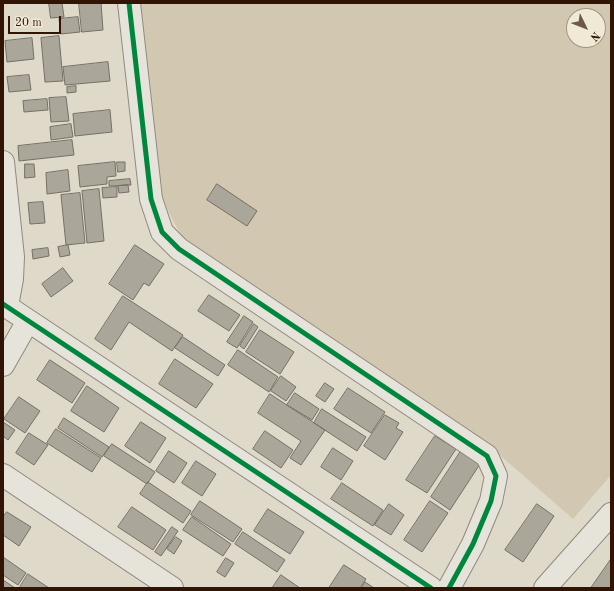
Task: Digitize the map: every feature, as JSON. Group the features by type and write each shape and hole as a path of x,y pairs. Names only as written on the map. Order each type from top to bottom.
{"street":[{"path":"129,3 151,199 162,232 179,249 487,456 496,476 491,501 473,544 449,588"},
{"path":"3,162 12,257 12,279 5,305 431,588"},
{"path":"3,364 28,321"},
{"path":"3,475 172,588"},
{"path":"545,588 611,514"}],"shaded area":[{"path":"137,3 611,3 611,475 573,519 502,457 185,243 161,197"}],"building":[{"path":"49,3 62,3 64,17 51,18"},
{"path":"79,3 101,3 103,30 82,32"},
{"path":"78,17 80,32 61,34 59,19"},
{"path":"59,36 63,81 45,82 41,38"},
{"path":"32,38 34,59 7,62 5,41"},
{"path":"108,62 110,81 65,85 63,67"},
{"path":"29,75 31,90 9,92 7,77"},
{"path":"76,86 76,92 67,93 67,87"},
{"path":"66,97 69,121 51,122 49,98"},
{"path":"47,99 48,110 24,112 23,101"},
{"path":"110,110 112,132 75,136 73,114"},
{"path":"71,124 73,137 51,140 50,127"},
{"path":"72,140 74,155 19,161 18,146"},
{"path":"115,162 116,176 107,177 107,184 80,187 78,166"},
{"path":"117,162 125,162 125,171 118,172"},
{"path":"25,164 34,164 35,177 25,178"},
{"path":"68,170 70,191 47,194 46,173"},
{"path":"130,179 131,185 109,186 109,181"},
{"path":"217,184 257,211 247,226 207,200"},
{"path":"128,185 129,192 119,193 118,186"},
{"path":"117,187 117,197 103,198 102,188"},
{"path":"99,189 104,241 87,243 82,191"},
{"path":"80,193 85,243 66,245 61,195"},
{"path":"43,202 45,223 30,224 28,203"},
{"path":"68,245 70,255 60,257 58,247"},
{"path":"135,245 164,264 149,286 144,283 133,300 109,284"},
{"path":"48,248 49,256 33,259 32,250"},
{"path":"63,268 73,281 51,297 42,284"},
{"path":"209,295 240,315 229,331 198,311"},
{"path":"123,296 183,335 172,351 129,322 111,350 95,339"},
{"path":"244,316 253,322 237,348 227,342"},
{"path":"254,324 258,327 244,349 240,346"},
{"path":"260,330 294,352 280,374 246,352"},
{"path":"183,337 225,365 218,376 175,348"},
{"path":"238,350 278,377 269,392 228,365"},
{"path":"175,359 213,384 196,408 159,384"},
{"path":"50,360 85,383 72,403 37,380"},
{"path":"281,376 296,387 286,401 271,391"},
{"path":"325,383 334,389 325,402 316,396"},
{"path":"87,386 119,408 104,432 71,411"},
{"path":"348,388 385,412 371,433 334,409"},
{"path":"295,393 319,409 312,420 287,405"},
{"path":"270,394 325,430 301,465 290,458 301,441 258,413"},
{"path":"19,397 40,411 25,433 4,419"},
{"path":"322,409 366,437 357,451 314,423"},
{"path":"385,415 399,423 396,428 403,432 385,460 364,446"},
{"path":"64,418 109,447 102,457 58,428"},
{"path":"3,422 15,430 8,440 3,436"},
{"path":"141,422 166,438 150,463 125,446"},
{"path":"56,429 101,458 92,472 47,443"},
{"path":"265,431 293,450 281,468 253,449"},
{"path":"29,433 48,445 34,465 16,453"},
{"path":"435,436 456,449 427,493 406,480"},
{"path":"112,444 155,472 147,484 104,456"},
{"path":"333,448 353,461 341,480 321,467"},
{"path":"169,451 187,463 174,483 156,471"},
{"path":"461,451 480,464 450,510 431,497"},
{"path":"196,461 216,474 202,496 182,483"},
{"path":"148,482 191,511 183,523 140,494"},
{"path":"342,483 383,510 373,526 331,499"},
{"path":"200,501 242,529 233,542 191,515"},
{"path":"430,501 448,513 422,552 404,540"},
{"path":"389,504 404,515 391,535 375,525"},
{"path":"537,504 554,516 523,562 505,550"},
{"path":"132,507 166,530 153,550 118,527"},
{"path":"268,509 304,532 290,554 254,531"},
{"path":"7,512 31,527 19,546 3,535 3,517"},
{"path":"192,517 231,544 223,556 183,530"},
{"path":"172,527 178,531 161,556 155,552"},
{"path":"243,532 285,560 277,572 235,544"},
{"path":"176,537 182,541 174,554 167,549"},
{"path":"3,557 26,573 18,585 3,575"},
{"path":"226,558 234,563 225,577 217,572"},
{"path":"611,559 611,588 591,588"},
{"path":"344,565 366,579 360,588 329,588"},
{"path":"28,574 49,588 21,588 20,587"},
{"path":"281,575 300,588 273,587"},
{"path":"3,580 15,588 3,588"},
{"path":"365,582 374,588 362,588"}],"cycle path":[{"path":"129,3 151,199 162,232 179,249 487,456 496,476 491,501 473,544 449,588"},
{"path":"3,304 431,588"}]}
